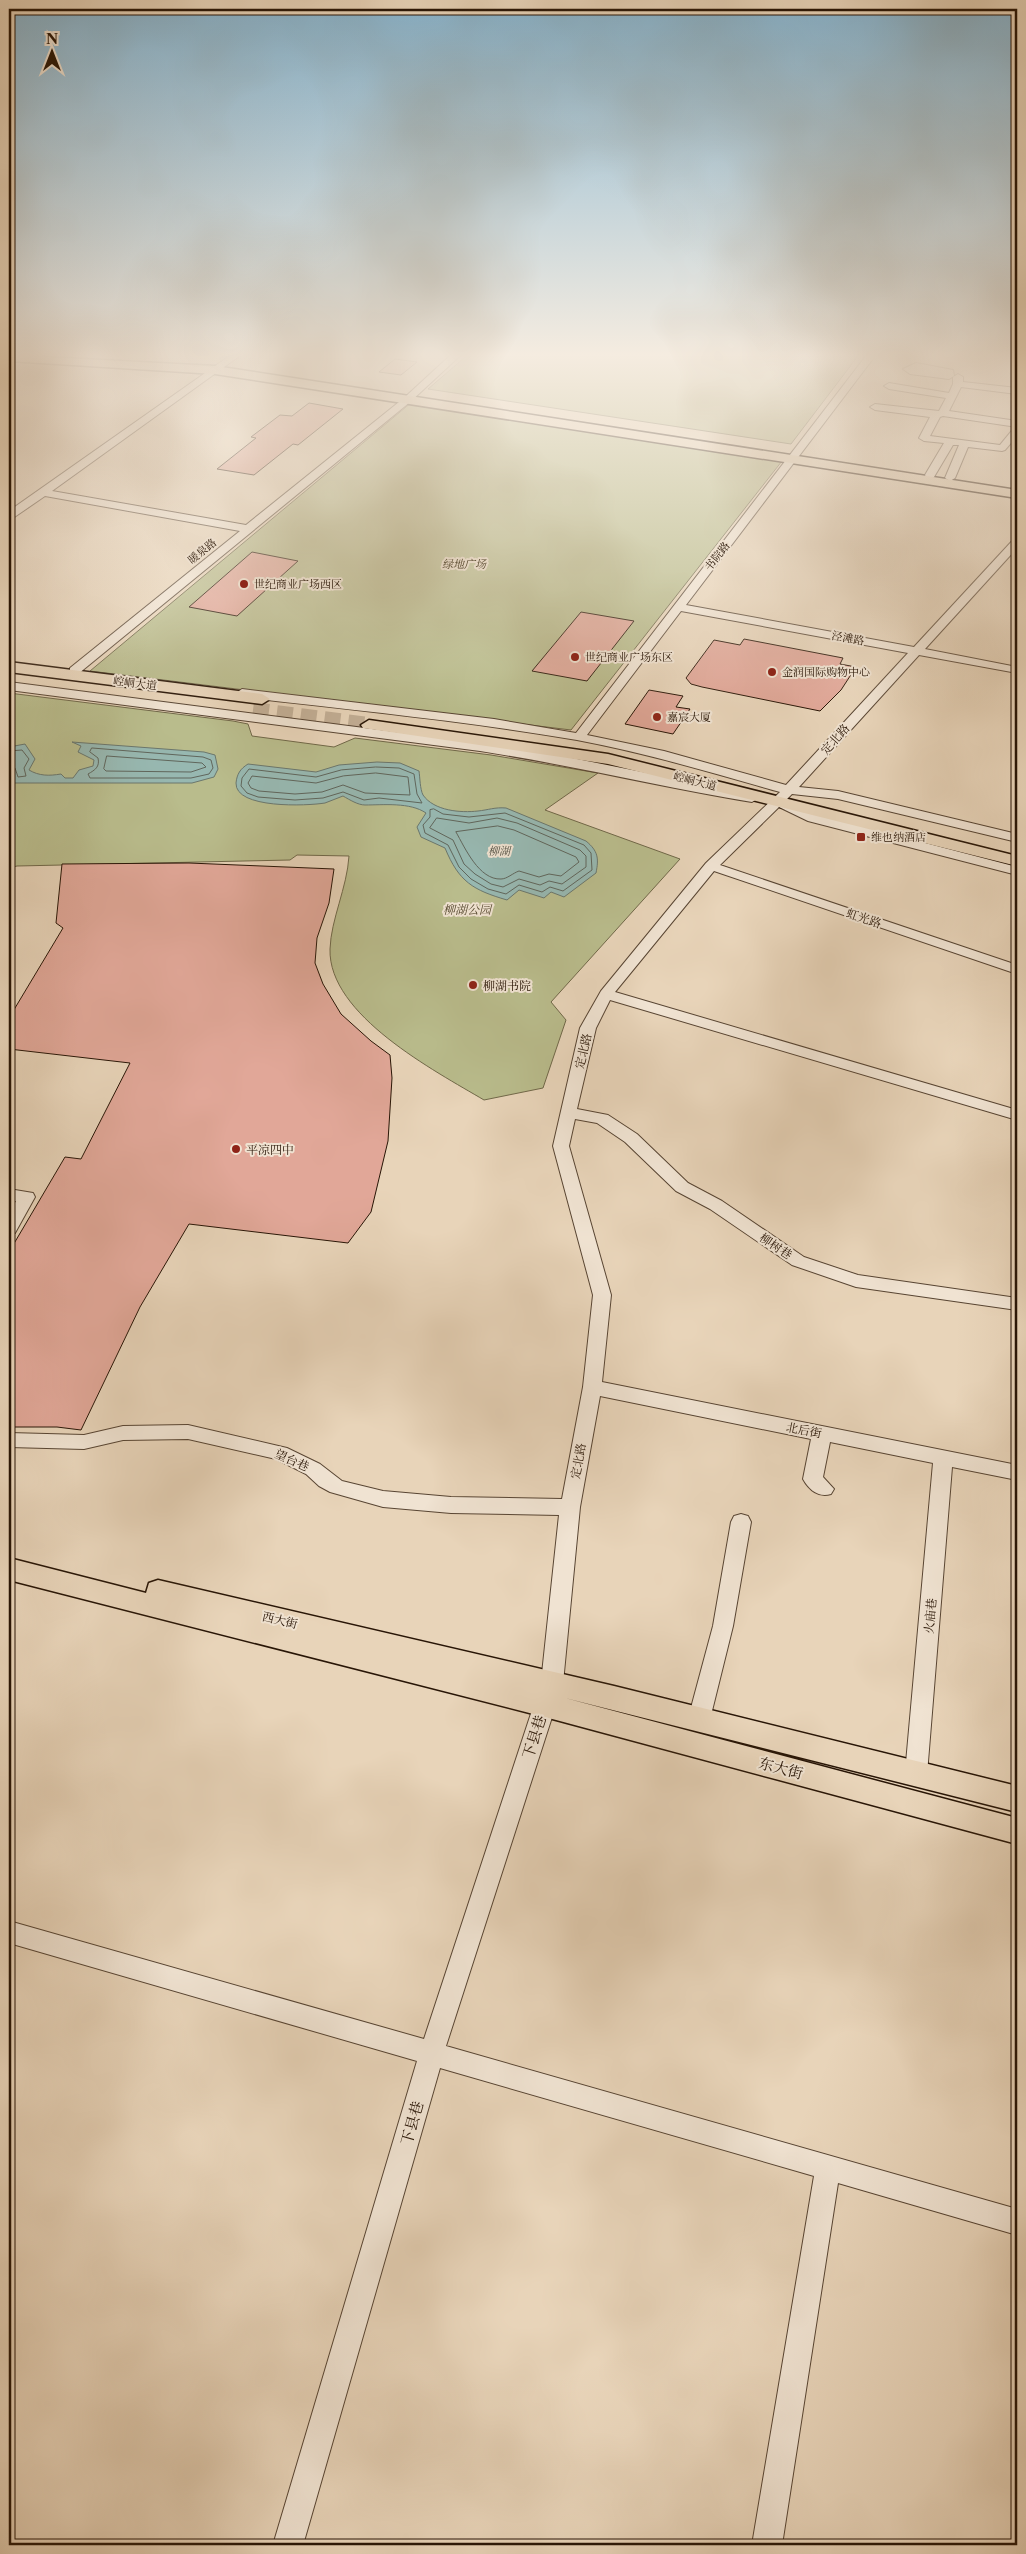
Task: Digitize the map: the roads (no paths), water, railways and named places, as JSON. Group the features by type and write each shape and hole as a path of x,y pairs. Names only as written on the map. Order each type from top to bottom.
{"main road":[{"path":"875,471 1017,494"},
{"path":"899,471 1017,488"},
{"name":"崆峒大道","path":"9,667 257,704 9,679"},
{"name":"崆峒大道","path":"373,719 608,759 1017,849"},
{"name":"崆峒大道","path":"783,796 1017,861"},
{"name":"西大街","path":"12,1566 548,1694"},
{"name":"东大街","path":"548,1694 699,1719 1017,1800"},
{"name":"东大街","path":"548,1694 1017,1831"}],"street":[{"path":"9,516 72,471"},
{"name":"暖泉路","path":"74,671 319,471"},
{"name":"书院路","path":"578,737 783,471"},
{"path":"930,475 932,471"},
{"path":"950,478 953,471"},
{"path":"42,492 249,529"},
{"name":"定北路","path":"548,1694 570,1507 592,1387 602,1295 561,1146 588,1028 606,994 711,866 783,796 1017,542"},
{"name":"泾滩路","path":"678,607 1017,670"},
{"path":"9,662 494,723 578,737 660,754 783,796 813,818 1017,871"},
{"path":"9,686 480,747 608,769 710,791 783,796 838,795 1017,838"},
{"name":"虹光路","path":"711,866 1017,970"},
{"path":"606,994 1017,1115"},
{"name":"柳树巷","path":"568,1112 602,1119 631,1138 682,1187 716,1205 798,1261 856,1282 1017,1304"},
{"path":"9,1195 27,1197 9,1229"},
{"name":"北后街","path":"592,1387 1017,1472"},
{"name":"望台巷","path":"9,1440 84,1442 123,1433 188,1432 280,1452 313,1469 326,1481 338,1487 383,1499 451,1505 570,1507"},
{"path":"822,1434 813,1479 824,1489"},
{"name":"火庙巷","path":"916,1774 943,1458"},
{"path":"699,1719 723,1626 740,1522"},
{"name":"下县巷","path":"288,2545 432,2052 548,1694"},
{"path":"9,1932 432,2052 1017,2222"},
{"path":"767,2545 828,2167"}],"water":[{"path":"72,742 204,752 215,755 218,769 214,777 192,783 11,783 9,777 13,772 9,771 9,747 25,744 35,759 29,770 40,774 61,774 65,778 73,778 79,770 93,766 94,760 78,752 81,746"},
{"name":"柳湖","path":"377,762 400,763 419,771 423,795 434,805 441,808 464,812 506,808 586,841 597,855 596,873 564,897 551,892 544,898 519,890 507,900 468,883 450,860 445,848 421,837 417,827 426,813 420,809 396,805 362,805 343,796 325,803 273,804 247,798 239,791 236,783 239,772 248,764 316,772 339,765"}],"tunnel":[{"path":"253,710 369,725"}],"place":[{"name":"世纪商业广场西区","path":"244,584"},
{"name":"世纪商业广场东区","path":"575,657"},
{"name":"金润国际购物中心","path":"772,672"},
{"name":"嘉宸大厦","path":"657,717"},
{"name":"维也纳酒店","path":"861,837"},
{"name":"柳湖书院","path":"473,985"},
{"name":"平凉四中","path":"236,1149"}],"park label":[{"name":"绿地广场","path":"464,564"},
{"name":"柳湖公园","path":"467,909"}]}
